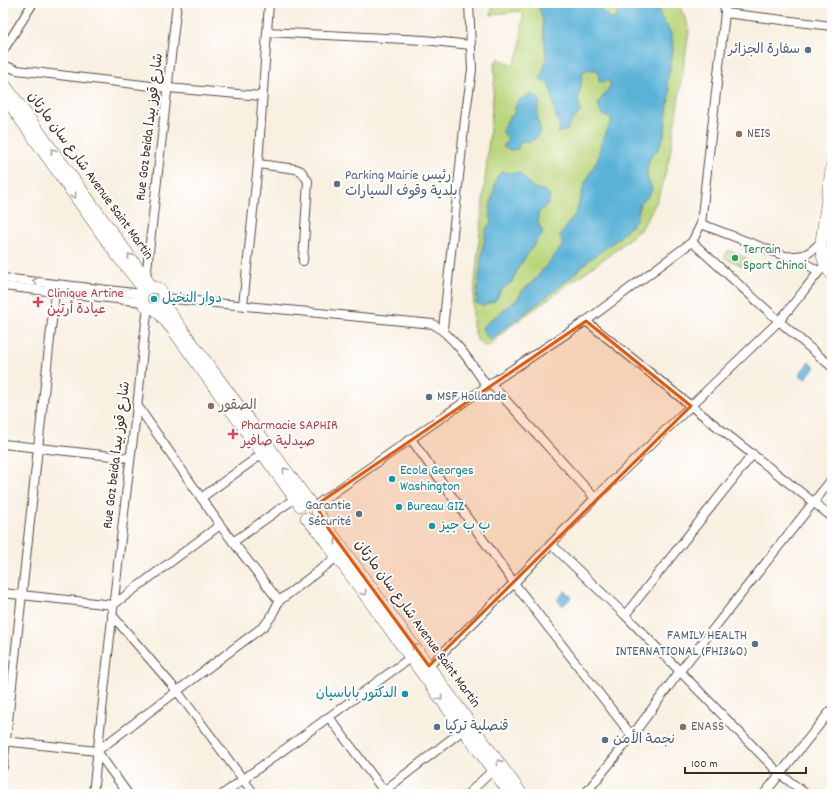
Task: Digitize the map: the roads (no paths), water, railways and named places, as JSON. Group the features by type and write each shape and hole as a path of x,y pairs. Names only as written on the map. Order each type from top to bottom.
{"main road":[{"name":"شارع سان مارتان Avenue Saint Martin","path":"3,82 146,278 152,299 176,335 262,454 333,534 522,794"},
{"name":"شارع سان مارتان Avenue Saint Martin","path":"3,96 118,257 152,299 307,504 313,517 306,518 337,556 510,794"},
{"path":"832,163 821,242 821,254 832,275"},
{"path":"832,238 832,253"}],"street":[{"path":"3,51 33,3"},
{"name":"Rue Goz beida شارع قوز بيدا","path":"146,278 177,3"},
{"path":"243,305 258,164 270,3"},
{"path":"443,329 465,119 472,70 469,3"},
{"path":"233,542 307,504 411,439 586,321 692,242 700,224 725,13 724,3"},
{"path":"725,13 832,26"},
{"path":"267,32 424,40 471,45"},
{"path":"3,65 17,70 168,88 262,96"},
{"path":"258,164 296,168 301,171 308,181 303,261"},
{"path":"700,224 785,256 805,255 813,251 821,242"},
{"path":"692,242 832,367"},
{"path":"429,666 514,583 595,498 779,321 825,264 795,256"},
{"path":"3,278 56,288 152,299 243,305 433,324 443,329 489,385 595,498"},
{"path":"3,286 56,288"},
{"path":"3,767 4,741 22,595 56,288"},
{"name":"Rue Goz beida شارع قوز بيدا","path":"92,794 137,405 144,332 152,299"},
{"path":"586,321 832,517"},
{"path":"137,405 220,525 279,601"},
{"path":"411,439 514,583 632,736"},
{"path":"3,444 130,458"},
{"path":"201,498 262,454"},
{"path":"625,615 753,454"},
{"path":"585,794 832,479"},
{"path":"3,593 113,605 220,525"},
{"path":"551,544 625,615 780,774 806,794"},
{"path":"4,741 97,751 264,626 271,617 279,601 337,556"},
{"path":"112,615 177,691 242,780 254,794"},
{"path":"222,794 410,658"},
{"path":"764,794 832,709"},
{"path":"329,717 384,793 463,730"},
{"path":"97,751 128,794"},
{"path":"468,794 493,770"}],"water":[{"path":"531,3 599,3 599,8 610,19 617,18 617,3 655,3 659,9 661,17 672,35 673,52 667,83 670,91 664,136 658,150 650,158 647,168 647,177 652,189 649,196 641,202 637,218 632,225 615,241 589,260 568,280 490,340 484,334 482,327 516,301 523,290 532,283 563,245 560,236 576,213 585,183 598,158 601,144 612,119 602,114 598,103 610,87 610,81 599,82 598,70 587,70 583,72 578,101 581,111 571,122 567,130 558,133 560,126 556,116 551,91 548,83 540,80 545,65 546,55 542,17 539,8"},
{"path":"532,94 537,97 540,102 538,109 538,123 541,130 534,139 520,143 518,149 511,150 503,147 508,139 502,131 508,119 513,115 517,102"},
{"path":"501,172 520,173 533,188 545,191 550,195 548,204 538,213 538,223 543,232 518,268 512,282 501,290 496,300 483,306 476,303 482,253 486,229 491,222 490,207 497,177"},
{"path":"809,362 815,367 805,379 799,374"},
{"path":"565,591 572,597 563,606 557,600"}],"place":[{"name":"سفارة الجزائر","path":"808,50"},
{"name":"NEIS","path":"739,134"},
{"name":"Parking Mairie رئيس بلدية وقوف السيارات","path":"337,184"},
{"name":"Terrain Sport Chinoi","path":"735,258"},
{"name":"دوار النخيل","path":"154,299"},
{"name":"Clinique Artine عيادة أرتين","path":"38,302"},
{"name":"MSF Hollande","path":"429,397"},
{"name":"الصقور","path":"211,406"},
{"name":"Pharmacie SAPHIR صيدلية صافير","path":"233,434"},
{"name":"Ecole Georges Washington","path":"392,479"},
{"name":"Bureau GIZ","path":"399,507"},
{"name":"Garantie Sécurité","path":"359,514"},
{"name":"ب ب جيز","path":"432,526"},
{"name":"FAMILY HEALTH INTERNATIONAL (FHI360)","path":"755,644"},
{"name":"الدكتور باباسيان","path":"405,694"},
{"name":"قنصلية تركيا","path":"437,727"},
{"name":"ENASS","path":"683,727"},
{"name":"نجمة الأمن","path":"605,740"}]}
